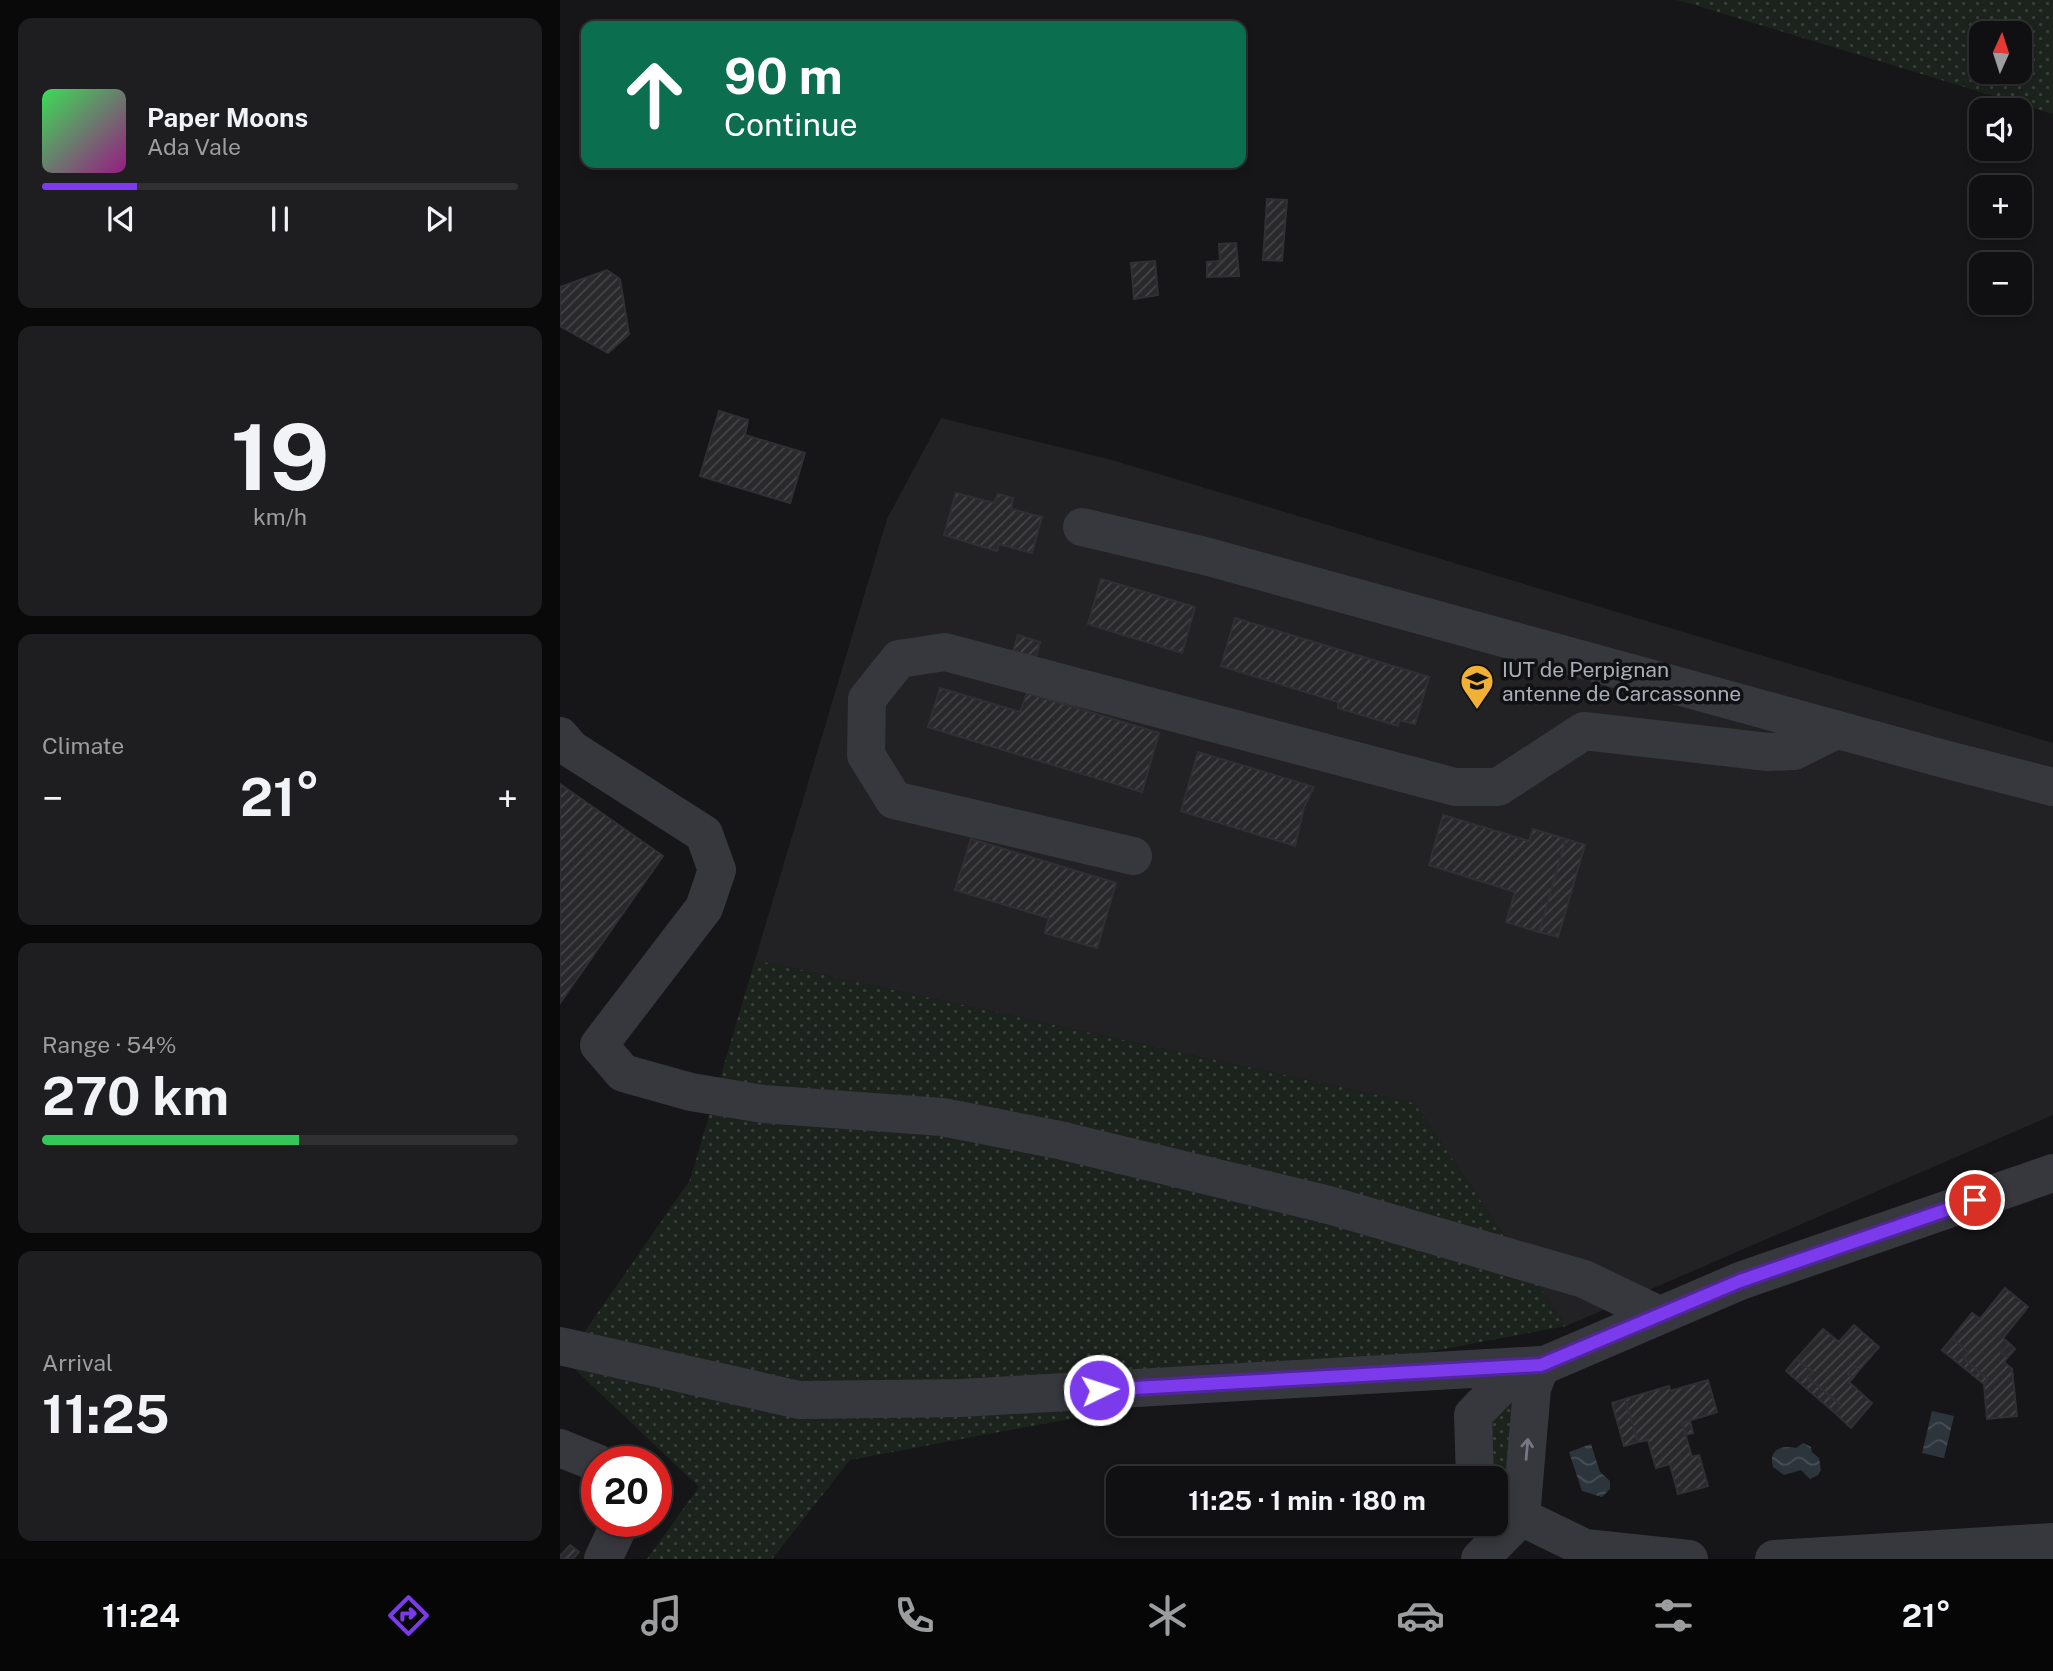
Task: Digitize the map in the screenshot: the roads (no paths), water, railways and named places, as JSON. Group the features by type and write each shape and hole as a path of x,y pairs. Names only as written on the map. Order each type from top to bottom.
{"street":[{"path":"1082,527 1205,555 1836,730 2053,787"},
{"path":"1133,856 894,800 866,755 867,699 899,659 945,652 1455,787 1498,787 1584,732 1768,752 1794,751 1836,730"},
{"path":"560,736 571,750 704,834 718,870 705,908 599,1045 623,1073 691,1092 763,1104 942,1117 1059,1140 1329,1205 1584,1279 1659,1315"},
{"path":"1475,1466 1473,1415 1505,1382 1740,1281 2053,1173"},
{"path":"560,1346 799,1400 961,1398 1541,1365"},
{"path":"1478,1559 1521,1517 1532,1388 1541,1365"},
{"path":"560,1448 581,1457"},
{"path":"1521,1517 1584,1548 1689,1559"},
{"path":"1477,1536 1478,1559"},
{"path":"603,1559 613,1537"},
{"path":"1774,1559 2053,1542"}],"water":[{"path":"1932,1411 1954,1416 1944,1458 1922,1453"},
{"path":"1803,1443 1811,1447 1812,1452 1819,1458 1821,1470 1818,1475 1810,1479 1801,1470 1784,1475 1773,1467 1774,1452 1786,1447 1796,1448"},
{"path":"1591,1444 1600,1472 1610,1481 1610,1489 1602,1497 1582,1491 1569,1452"}],"place":[{"name":"IUT de Perpignan antenne de Carcassonne","path":"1477,711"}]}
